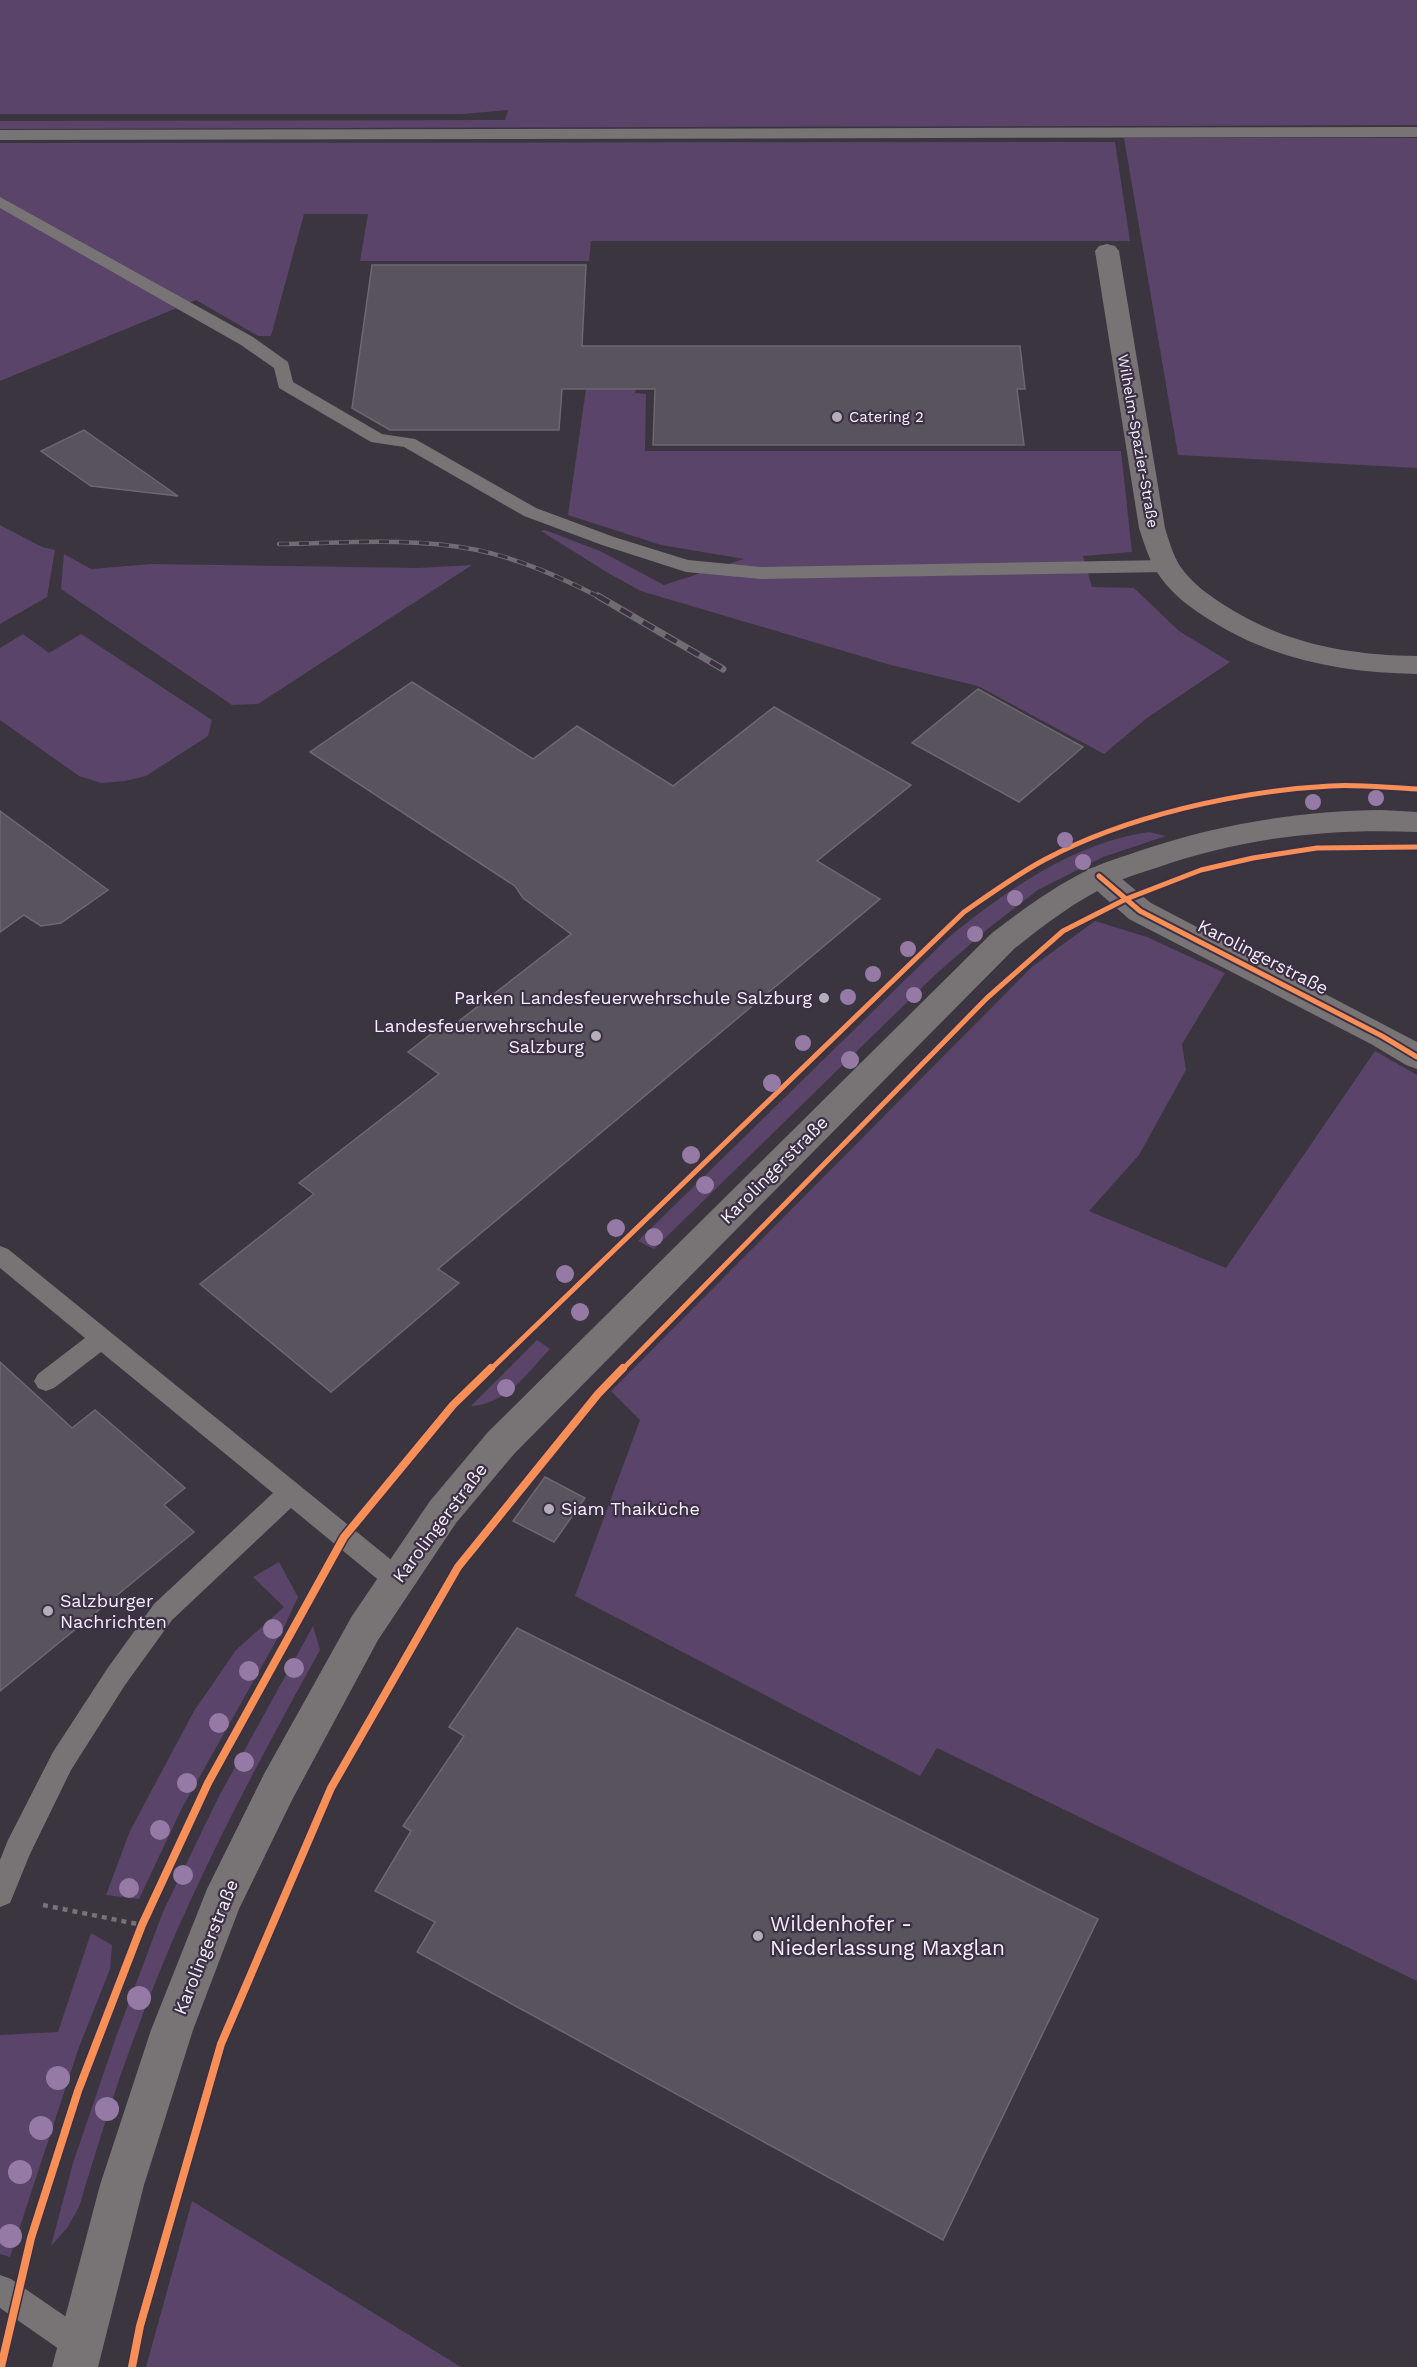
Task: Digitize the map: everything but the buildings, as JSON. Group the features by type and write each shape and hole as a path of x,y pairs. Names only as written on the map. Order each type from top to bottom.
{"street":[{"name":"Wilhelm-Spazier-Straße","path":"1107,251 1152,528 1167,566 1194,597 1233,624 1272,642 1318,657 1375,666 1417,666"},
{"name":"Karolingerstraße","path":"77,2356 129,2163 172,2030 221,1904 278,1787 365,1628 429,1531 501,1443 1003,940 1047,906 1100,876 1166,852 1234,834 1291,825 1350,821 1417,822"},
{"name":"Karolingerstraße","path":"1100,876 1140,911 1351,1020 1417,1057"}],"lane":[{"path":"0,135 1417,132"},
{"path":"0,202 248,342 282,366 285,384 376,438 409,443 530,512 619,545 686,566 761,573 1167,566"},
{"path":"0,1255 396,1579"},
{"path":"46,1381 102,1338"},
{"path":"0,1894 18,1849 62,1761 116,1677 156,1621 223,1554 290,1493"},
{"path":"0,2290 77,2356"}],"path":[{"path":"36,1904 142,1925"},
{"path":"138,1936 147,1915"}],"shaded area":[{"path":"0,0 1417,0 1417,125 0,129 0,121 505,120 508,110 463,114 0,114"},
{"path":"1124,138 1417,138 1417,468 1178,455"},
{"path":"1115,142 1130,241 591,241 589,261 360,261 368,214 304,214 271,336 258,336 196,300 0,381 0,143"},
{"path":"588,375 639,377 635,393 646,394 645,451 1121,451 1132,552 1083,556 1092,587 1134,588 1179,631 1230,662 1147,718 1104,754 978,686 891,665 641,591 541,531 545,530 600,551 664,585 744,559 661,545 568,515"},
{"path":"0,525 42,547 55,550 47,597 0,624"},
{"path":"64,554 91,569 151,564 418,568 472,565 258,704 232,705 61,589"},
{"path":"23,634 49,653 81,634 212,720 208,736 146,776 101,783 79,776 0,720 0,648"},
{"path":"1149,832 1166,836 1103,857 1038,890 990,927 936,974 654,1249 638,1241 949,937 994,902 1042,871 1094,846"},
{"path":"1095,921 1147,937 1225,973 1182,1044 1186,1070 1139,1155 1089,1211 1226,1268 1375,1051 1417,1075 1417,1981 937,1748 920,1776 575,1596 640,1420 611,1391 1033,966"},
{"path":"537,1340 550,1349 515,1386 495,1400 471,1406"},
{"path":"279,1562 298,1597 285,1625 182,1808 139,1899 106,1895 130,1831 194,1711 236,1650 284,1607 253,1577"},
{"path":"313,1626 320,1650 245,1789 176,1932 129,2052 79,2207 67,2228 51,2246 73,2163 117,2034 163,1912 218,1798"},
{"path":"91,1933 112,1945 110,1969 78,2050 10,2257 0,2254 0,2035 58,2032"},
{"path":"192,2201 461,2367 146,2367"}],"railway":[{"path":"279,544 403,542 477,550 509,558 541,570 601,598"},
{"path":"598,596 723,669"}],"cycle path":[{"path":"1,2367 31,2238 78,2091 142,1925 208,1783 344,1537 453,1405 964,912 1007,882 1046,859 1083,842 1166,814 1209,804 1251,795 1330,786 1417,789"},
{"path":"132,2367 140,2326 221,2044 331,1788 458,1567 598,1394 987,998 1063,931 1126,899 1201,870 1253,858 1317,848 1417,847"},
{"path":"1099,876 1140,911 1382,1036 1417,1057"}],"place":[{"name":"Catering 2","path":"837,417"},
{"name":"Parken Landesfeuerwehrschule Salzburg","path":"824,998"},
{"name":"Landesfeuerwehrschule Salzburg","path":"596,1036"},
{"name":"Siam Thaiküche","path":"549,1509"},
{"name":"Salzburger Nachrichten","path":"48,1611"},
{"name":"Wildenhofer - Niederlassung Maxglan","path":"758,1936"}]}
